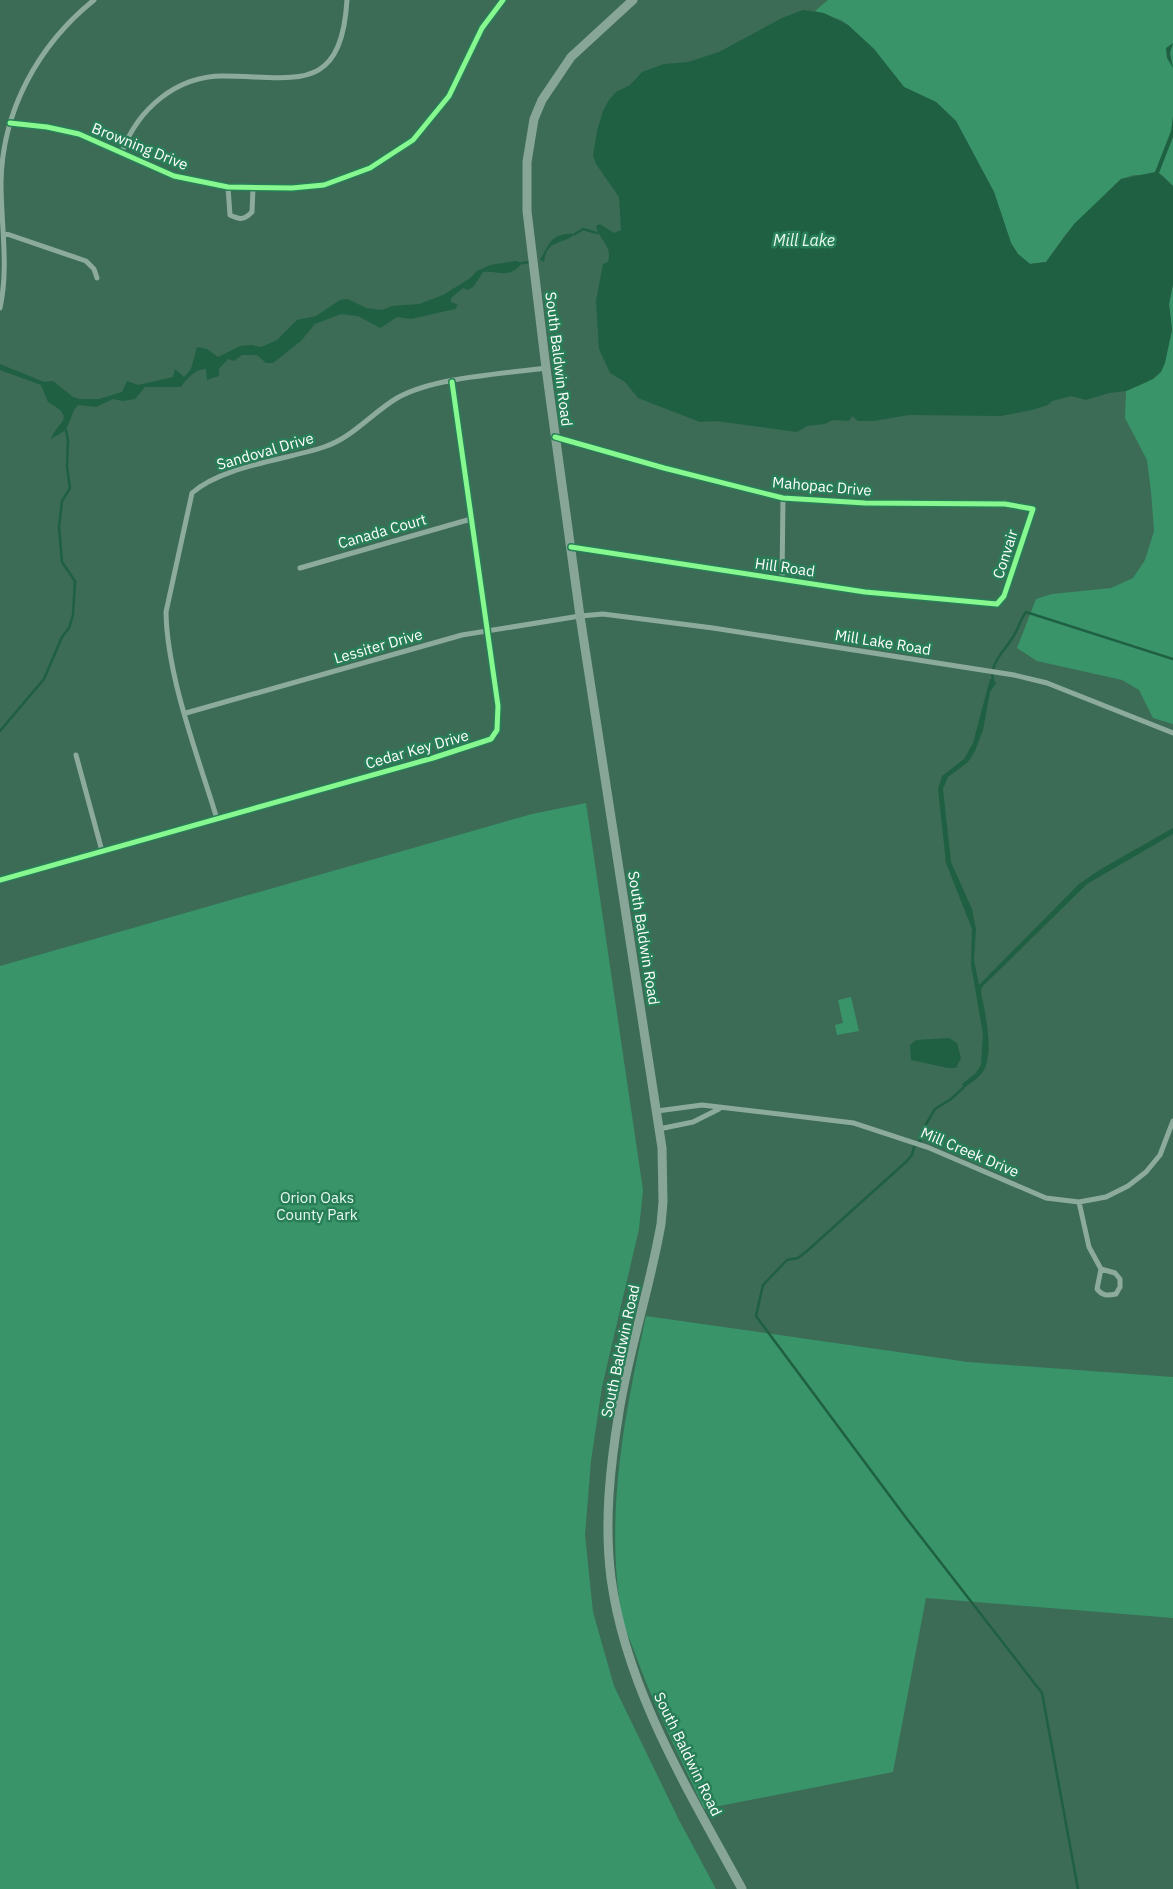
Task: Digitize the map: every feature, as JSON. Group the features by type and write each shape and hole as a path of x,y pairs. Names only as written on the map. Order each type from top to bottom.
{"main road":[{"name":"South Baldwin Road","path":"633,0 571,58 542,100 534,119 526,162 527,211 555,437 580,616 657,1111 663,1170 661,1224 626,1377 614,1444 608,1506 611,1578 625,1640 644,1696 695,1802 742,1889"}],"street":[{"path":"0,308 4,281 4,232 1,202 2,157 14,109 35,65 49,44 94,0"},
{"path":"122,152 135,125 148,108 178,87 197,79 221,76 296,79 321,68 332,58 341,42 346,24 347,0"},
{"name":"Browning Drive","path":"10,123 46,127 79,134 174,176 228,187 292,188 324,185 370,168 413,140 449,96 482,28 503,0"},
{"path":"228,187 230,215 238,219 246,218 252,212 254,188"},
{"path":"4,232 86,261 94,269 97,278"},
{"name":"Sandoval Drive","path":"217,819 169,652 166,612 192,493 202,484 222,475 326,446 346,436 396,399 417,389 546,368"},
{"name":"Cedar Key Drive","path":"0,880 433,758 491,739 497,730 499,719 452,382"},
{"name":"Mahopac Drive","path":"555,437 664,468 783,498 866,503 1004,504 1033,510"},
{"path":"782,579 783,498"},
{"name":"Convair","path":"997,604 1004,596 1033,510"},
{"name":"Canada Court","path":"300,568 471,519"},
{"name":"Hill Road","path":"571,547 874,592 997,604"},
{"name":"Mill Lake Road","path":"580,616 603,614 637,618 1014,676 1047,683 1173,733"},
{"name":"Lessiter Drive","path":"186,714 457,636 580,616"},
{"path":"76,755 102,851"},
{"name":"Mill Creek Drive","path":"657,1111 702,1105 835,1120 876,1128 927,1147 1046,1198 1079,1202 1106,1197 1128,1186 1146,1172 1160,1155 1172,1131 1173,1121"},
{"path":"659,1129 693,1122 720,1108"},
{"path":"1079,1202 1089,1248 1101,1268 1115,1273 1120,1280 1120,1287 1116,1294 1108,1296 1101,1294 1097,1289 1101,1268"}],"green space":[{"path":"828,0 1173,0 1173,186 1162,175 1134,175 1121,179 1066,234 1046,262 1030,264 1018,254 1011,243 994,192 956,121 936,102 904,87 874,49 848,25 841,20 815,11"},
{"path":"1173,284 1173,724 1153,718 1139,690 1122,680 1037,661 1017,648 1036,599 1052,594 1111,588 1133,578 1145,560 1154,531 1151,492 1147,460 1125,418 1126,391 1147,382 1162,369 1172,330 1169,304"},
{"name":"Orion Oaks County Park","path":"586,803 643,1190 639,1229 602,1387 591,1461 585,1535 593,1612 614,1686 679,1820 716,1889 0,1889 0,966 532,814"},
{"path":"851,997 859,1031 837,1035 835,1025 843,1023 838,1000"},
{"path":"646,1316 968,1362 1173,1377 1173,1618 926,1598 893,1772 704,1809 643,1676 622,1617 617,1579 615,1541 619,1465 624,1427"}],"water":[{"name":"Mill Lake","path":"803,10 824,13 848,25 874,49 904,87 936,102 956,121 994,192 1011,243 1018,254 1030,264 1046,262 1074,224 1121,179 1155,172 1171,131 1173,116 1173,137 1159,173 1173,186 1173,284 1169,304 1172,330 1165,363 1161,372 1153,379 1126,391 1109,393 1086,400 1071,396 1052,401 1048,405 1032,410 1001,416 909,415 874,421 858,421 852,416 849,421 833,420 825,424 807,426 797,432 716,421 700,422 638,398 625,382 610,373 599,349 596,301 603,264 608,262 609,251 596,226 600,224 614,233 621,230 619,197 596,164 593,155 603,111 616,92 630,85 642,72 664,64 688,62 719,52 782,18"},
{"path":"1173,43 1170,53 1173,68 1167,58 1166,48"},
{"path":"575,234 552,246 548,249 544,262 540,260 549,244 556,237"},
{"path":"516,261 522,263 508,273 483,272 474,286 468,290 463,288 451,298 451,302 458,305 455,309 411,319 397,317 380,328 358,316 341,314 315,324 301,341 273,363 266,363 257,355 242,355 234,361 228,359 219,369 219,376 207,380 206,369 202,369 192,375 181,387 145,387 135,399 123,401 113,399 96,407 78,405 66,430 51,439 63,420 62,412 48,402 41,385 0,370 0,364 44,382 53,381 73,397 79,399 99,399 122,392 127,381 138,385 173,377 175,369 184,377 191,369 197,347 207,349 218,357 240,346 252,345 261,347 277,340 297,320 316,316 340,300 348,299 366,308 382,310 392,306 419,304 443,295 469,279 477,271 490,265"},
{"path":"990,679 993,679 996,683 990,692 983,730 975,751 968,762 948,777 943,789 951,862 972,909 976,929 974,960 979,985 1079,884 1101,869 1173,828 1173,834 1087,884 982,987 981,992 988,1042 987,1062 980,1075 964,1088 962,1084 976,1073 981,1065 983,1034 971,965 972,929 946,863 938,789 942,776 964,759 973,743"},
{"path":"949,1038 957,1043 961,1058 956,1068 911,1060 910,1045 916,1040"}],"waterway":[{"path":"575,234 583,229 597,233"},
{"path":"522,263 531,262"},
{"path":"0,731 44,679 62,637 69,628 73,615 75,581 62,562 59,527 62,501 70,488 67,467 68,440 66,430"},
{"path":"993,679 993,668 1015,634 1026,612 1173,659"},
{"path":"963,1088 951,1099 935,1109 925,1126 922,1139 914,1147 912,1155 907,1161 807,1251 798,1258 787,1260 763,1285 756,1316 907,1519 1042,1693 1078,1889"}],"cycle path":[{"path":"10,123 47,127 79,134 174,176 228,187 292,188 324,185 370,168 413,140 449,96 482,28 503,0"},
{"path":"0,880 433,758 491,739 497,730 498,706 452,382"},
{"path":"555,437 664,468 783,498 865,503 1005,504 1033,509 1004,596 997,604 865,592 571,547"}]}
